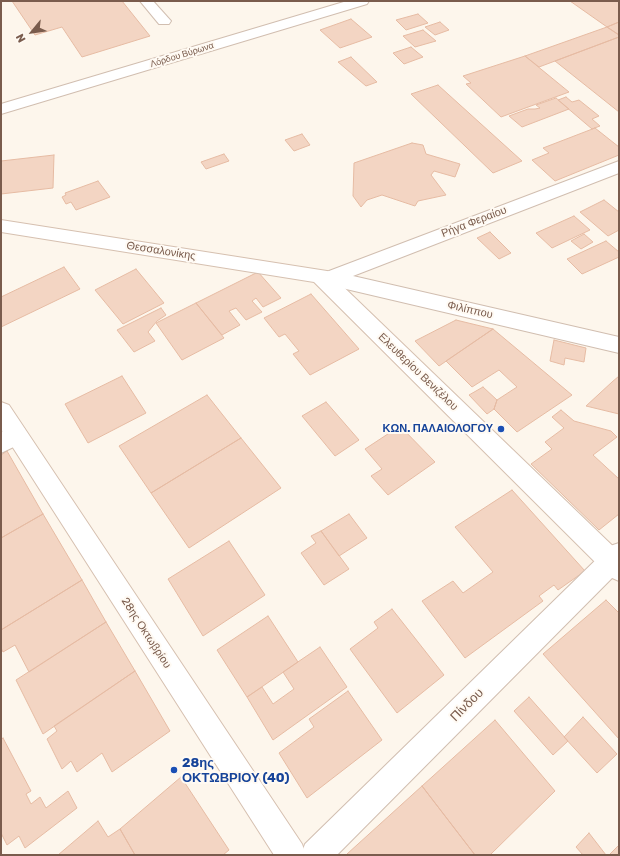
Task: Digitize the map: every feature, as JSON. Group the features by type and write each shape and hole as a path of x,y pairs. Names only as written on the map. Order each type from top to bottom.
{"street":[{"name":"Λόρδου Βύρωνα","path":"1,109 362,1"},
{"name":"Ρήγα Φεραίου","path":"325,277 619,167"},
{"name":"Θεσσαλονίκης","path":"1,226 325,277"},
{"name":"Φιλίππου","path":"325,277 619,345"},
{"name":"Ελευθερίου Βενιζέλου","path":"325,277 616,562"},
{"name":"28ης Οκτωβρίου","path":"1,411 9,439 291,855"},
{"name":"Πίνδου","path":"316,855 616,562"}],"lane":[{"path":"146,1 164,21"}],"building":[{"path":"12,1 122,1 150,36 82,57 62,27 35,35"},
{"path":"570,1 619,1 619,22 607,27"},
{"path":"418,14 428,23 406,30 396,20"},
{"path":"351,19 372,37 340,48 320,30"},
{"path":"440,22 449,30 435,35 425,27"},
{"path":"619,22 619,35 607,27"},
{"path":"607,27 619,35 619,37 539,67 525,56"},
{"path":"423,30 436,41 415,47 403,36"},
{"path":"619,37 619,112 555,61"},
{"path":"411,47 423,57 404,64 393,53"},
{"path":"525,56 569,92 501,117 466,84 471,83 463,76"},
{"path":"351,57 377,82 366,86 338,62"},
{"path":"438,85 522,161 493,173 411,94"},
{"path":"566,97 572,102 579,100 599,116 592,119 600,126 592,129 558,100"},
{"path":"556,98 569,109 522,127 509,116 528,109 540,108 536,105"},
{"path":"595,128 619,147 619,155 555,181 532,160 549,153 543,148"},
{"path":"302,134 310,145 294,151 285,140"},
{"path":"412,143 423,145 426,154 460,164 455,177 434,171 431,175 446,195 418,201 415,206 382,195 367,200 361,207 353,196 354,163"},
{"path":"224,154 229,161 206,169 201,162"},
{"path":"54,155 53,188 1,194 1,161"},
{"path":"98,181 110,197 76,210 71,202 66,204 62,197 66,195 65,193"},
{"path":"604,200 619,212 619,230 608,236 580,212"},
{"path":"574,216 590,230 552,248 536,233"},
{"path":"490,232 511,253 499,259 477,238"},
{"path":"584,234 593,242 581,249 571,241"},
{"path":"606,241 619,252 619,257 582,274 567,259"},
{"path":"64,267 80,289 1,327 1,297"},
{"path":"136,269 164,303 123,324 95,290"},
{"path":"258,272 281,298 263,307 256,298 252,301 262,312 246,320 236,308 229,311 240,325 222,335 196,303"},
{"path":"311,294 359,349 310,375 293,354 299,351 285,334 279,337 264,318"},
{"path":"196,303 224,338 182,360 156,323"},
{"path":"161,308 166,315 157,321 148,332 155,341 134,352 117,330"},
{"path":"456,320 493,329 439,366 415,341"},
{"path":"493,329 572,395 517,432 494,409 497,400 517,387 499,370 472,387 446,361"},
{"path":"554,340 586,348 584,362 565,358 564,365 550,361"},
{"path":"122,376 146,413 88,443 65,404"},
{"path":"619,376 619,414 586,406 612,382"},
{"path":"483,387 497,400 494,409 487,414 469,395"},
{"path":"207,395 241,438 151,493 119,446"},
{"path":"326,402 359,440 335,456 302,416"},
{"path":"561,410 574,421 611,431 617,437 593,455 619,479 619,514 599,530 531,464 552,449 545,442 564,428 552,417"},
{"path":"400,426 435,462 388,495 371,476 382,469 365,449"},
{"path":"241,438 281,488 189,548 151,493"},
{"path":"7,451 43,514 1,538 1,455"},
{"path":"512,490 585,571 558,590 554,585 539,596 543,601 465,658 422,601 453,581 463,593 493,572 455,527"},
{"path":"43,514 82,580 1,630 1,538"},
{"path":"349,514 367,538 339,556 321,531"},
{"path":"321,531 349,569 324,585 301,553 316,543 311,536"},
{"path":"229,541 265,595 203,636 168,579"},
{"path":"82,580 106,622 29,672 15,645 3,652 1,648 1,630"},
{"path":"606,600 619,613 619,739 543,654"},
{"path":"392,609 444,675 397,713 350,649 378,628 374,622"},
{"path":"268,616 298,662 247,697 217,650"},
{"path":"106,622 135,671 43,734 16,680"},
{"path":"320,647 347,687 273,740 247,697 262,687 273,704 294,689 283,672"},
{"path":"135,671 170,731 112,772 102,753 77,772 71,761 62,769 47,739 57,731 54,726"},
{"path":"348,691 382,740 307,798 279,753 314,727 309,719"},
{"path":"529,697 568,741 553,755 514,711"},
{"path":"583,717 617,754 597,773 564,737"},
{"path":"495,720 555,791 490,855 475,855 422,786"},
{"path":"3,738 31,791 26,794 31,804 40,797 46,808 68,791 77,808 25,848 19,836 7,845 1,833 1,740"},
{"path":"181,777 229,850 223,855 135,855 120,829"},
{"path":"422,786 475,855 347,854"},
{"path":"98,821 108,837 120,829 135,855 58,855"},
{"path":"589,833 606,855 583,855 576,847"},
{"path":"619,845 619,855 609,855"}],"place":[{"name":"ΚΩΝ. ΠΑΛΑΙΟΛΟΓΟΥ","path":"501,429"},
{"name":"28ης ΟΚΤΩΒΡΙΟΥ (40)","path":"174,770"}]}
